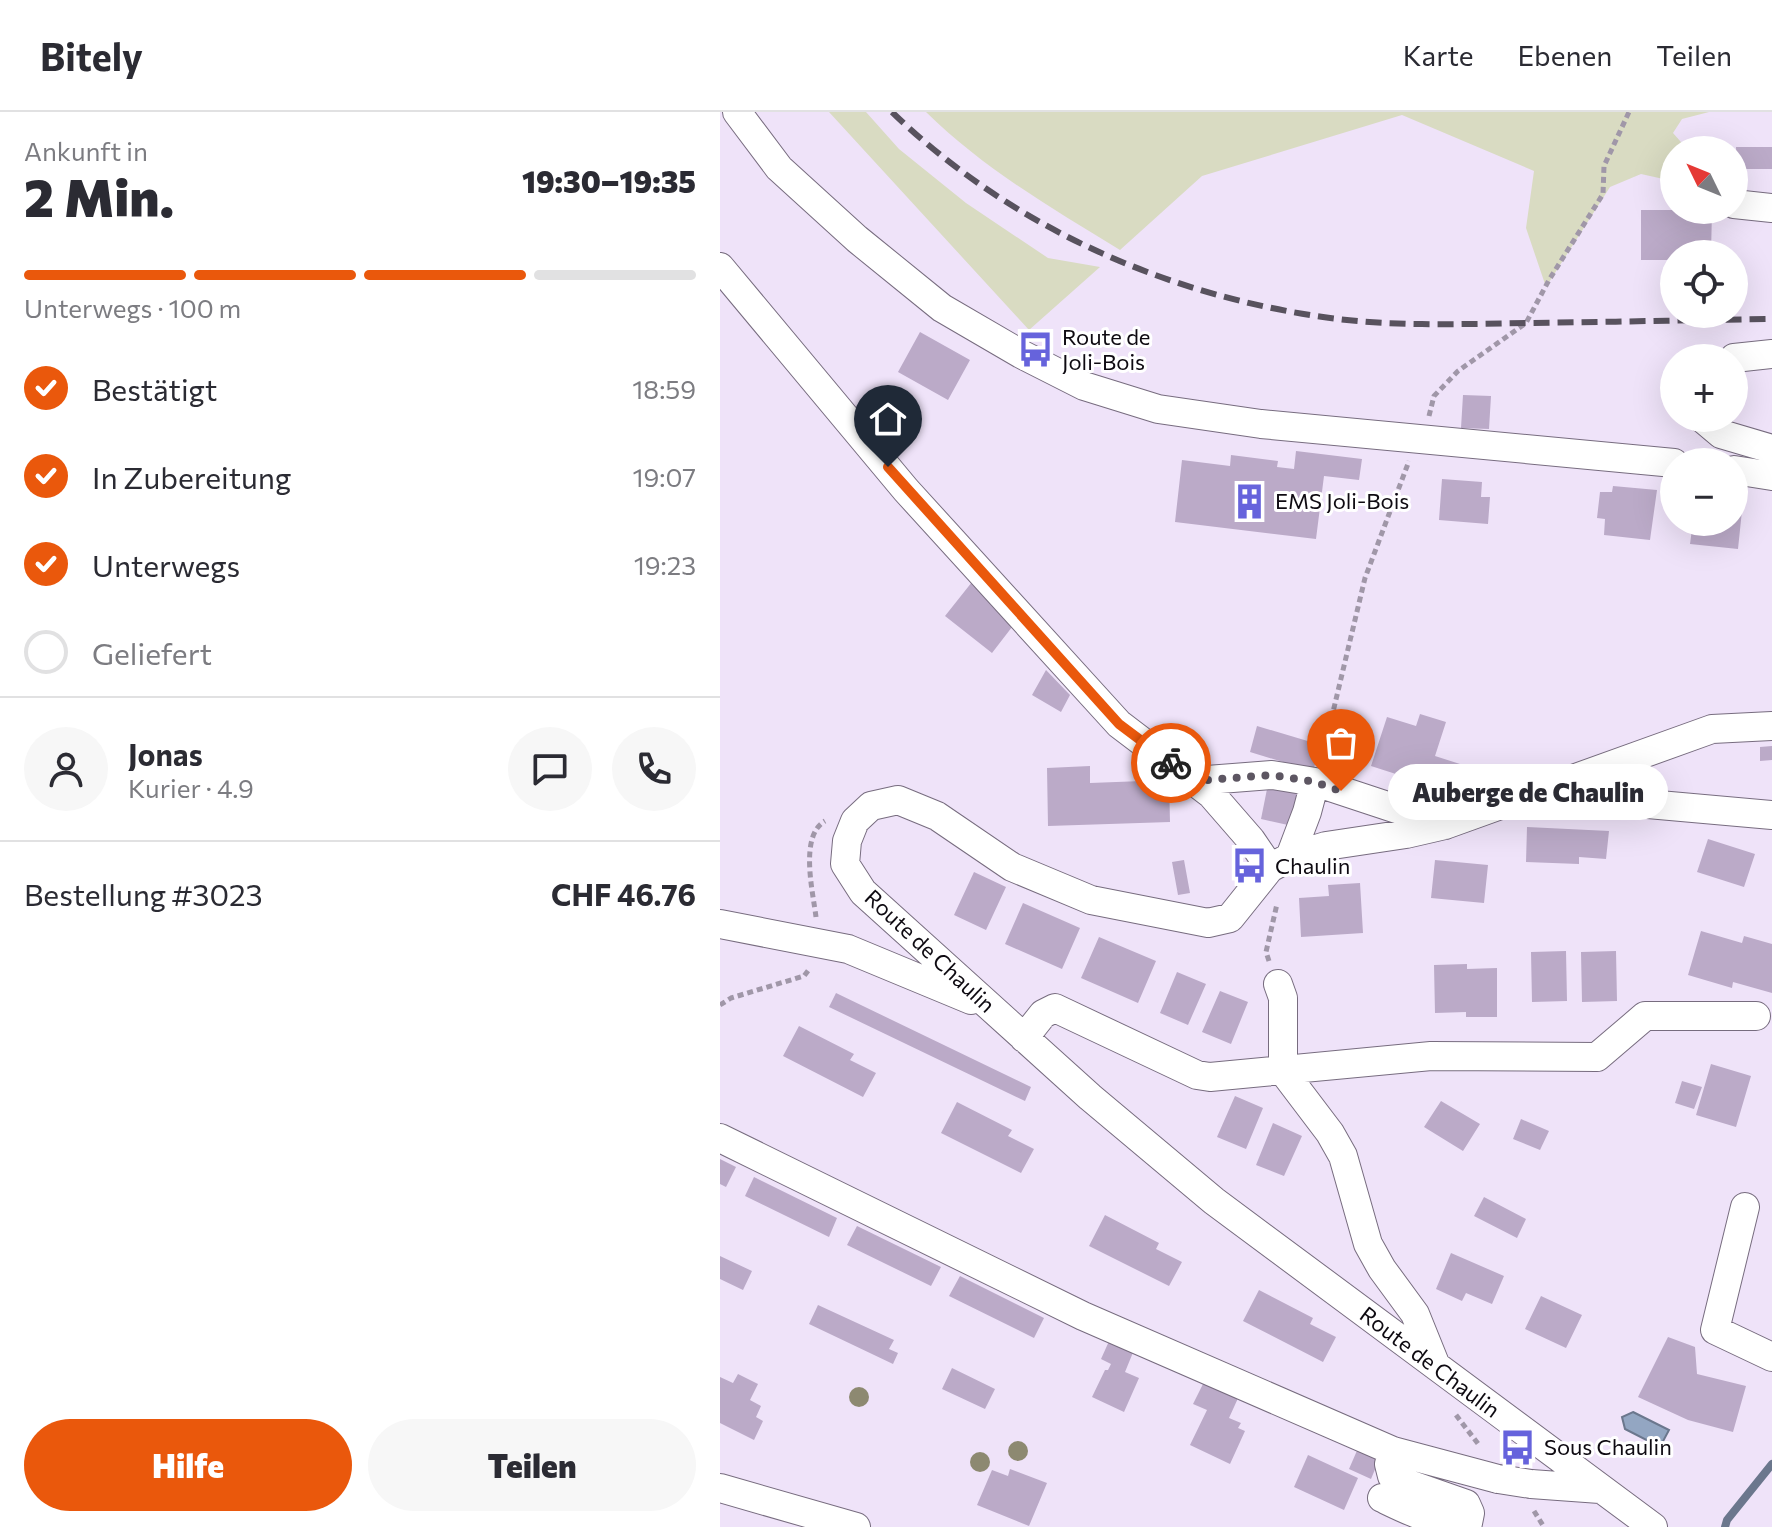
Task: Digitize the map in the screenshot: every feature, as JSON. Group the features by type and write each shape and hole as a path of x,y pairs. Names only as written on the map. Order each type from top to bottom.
{"street":[{"path":"737,112 779,168 857,239 942,308 1084,386 1158,409 1261,424 1660,462"},
{"path":"1748,205 1772,208"},
{"path":"720,267 906,490 1119,724 1194,781 1221,805 1251,840 1280,862"},
{"path":"1748,357 1772,354"},
{"path":"1719,432 1772,449"},
{"path":"1748,472 1772,476"},
{"path":"1280,862 1326,846 1445,825 1712,729 1772,726"},
{"path":"1194,781 1272,775 1315,782 1445,825"},
{"path":"1280,862 1315,782"},
{"name":"Route de Chaulin","path":"1280,862 1230,918 1208,923 1091,900 1012,867 937,816 898,800 871,806 855,821 847,841 845,864 863,892 1024,1038 1214,1201 1653,1527"},
{"path":"1506,802 1614,801 1772,815"},
{"path":"720,924 848,949 989,1007"},
{"path":"1278,984 1283,998 1283,1071 1330,1133 1343,1156 1368,1244 1415,1314 1436,1366"},
{"path":"1024,1038 1043,1014 1055,1008 1197,1075 1210,1077 1431,1056 1597,1057 1645,1016 1756,1016"},
{"path":"720,1138 1083,1316 1393,1451 1498,1479 1600,1489"},
{"path":"1745,1207 1715,1330 1772,1357"},
{"path":"1382,1498 1441,1524 1458,1527 1468,1523 1470,1513 1466,1504 1392,1476 1389,1464 1393,1451"},
{"path":"720,1488 856,1527"}],"path":[{"path":"1315,782 1365,578 1412,454 1423,438 1434,396 1458,371 1526,323 1603,194 1604,166 1629,112"},
{"path":"1278,984 1266,952 1279,896"},
{"path":"720,1005 731,998 804,976 817,958 820,943"},
{"path":"1452,1409 1481,1448"}],"green space":[{"path":"829,112 866,112 899,149 966,203 1048,258 1100,267 1029,330"},
{"path":"926,112 1709,112 1682,119 1673,133 1676,136 1660,136 1660,178 1641,174 1610,187 1546,287 1526,228 1534,171 1402,115 1202,176 1120,250 1043,203"}],"water":[{"path":"1633,1412 1669,1430 1660,1447 1625,1429 1622,1417"}],"building":[{"path":"1748,147 1772,147 1772,169 1748,169"},
{"path":"1641,210 1660,210 1660,224 1712,224 1711,240 1660,240 1660,260 1641,260"},
{"path":"920,332 970,360 948,400 898,372"},
{"path":"1463,395 1491,396 1489,429 1461,428"},
{"name":"EMS Joli-Bois","path":"1296,451 1362,459 1359,480 1324,476 1316,539 1175,522 1182,460 1230,466 1231,455 1278,461 1277,467 1294,469"},
{"path":"1442,479 1482,482 1481,497 1490,497 1488,524 1439,520"},
{"path":"1613,486 1657,490 1650,540 1604,535 1605,519 1597,518 1600,492 1612,492"},
{"path":"1691,536 1739,536 1738,549 1690,544"},
{"path":"972,582 1019,618 992,653 945,616"},
{"path":"1046,670 1070,695 1061,712 1032,695"},
{"path":"1420,714 1446,722 1435,756 1460,764 1445,811 1393,795 1399,775 1371,766 1387,717 1416,726"},
{"path":"1257,726 1321,745 1313,771 1250,752"},
{"path":"1772,746 1772,760 1760,761 1760,747"},
{"path":"1090,766 1090,783 1169,780 1170,822 1048,826 1047,768"},
{"path":"1269,779 1306,787 1297,827 1261,819"},
{"path":"1527,827 1609,831 1606,859 1579,857 1579,864 1526,862"},
{"path":"1708,839 1755,854 1744,887 1697,872"},
{"path":"1184,860 1190,893 1178,895 1172,862"},
{"path":"1435,860 1488,865 1484,903 1431,898"},
{"path":"974,872 1006,887 986,930 954,915"},
{"path":"1360,883 1363,933 1301,937 1299,898 1329,896 1328,885"},
{"path":"1023,903 1080,928 1062,969 1005,944"},
{"path":"1701,931 1742,943 1744,936 1772,944 1772,993 1733,982 1732,988 1688,975"},
{"path":"1099,937 1156,961 1138,1003 1081,978"},
{"path":"1566,951 1567,1001 1532,1002 1531,952"},
{"path":"1616,951 1617,1001 1582,1002 1581,952"},
{"path":"1467,964 1467,969 1497,968 1497,1017 1466,1017 1466,1012 1435,1013 1434,965"},
{"path":"1177,972 1206,984 1188,1025 1160,1013"},
{"path":"1220,991 1248,1002 1231,1044 1202,1032"},
{"path":"836,993 1031,1087 1025,1101 829,1007"},
{"path":"799,1026 854,1054 850,1060 876,1073 863,1097 783,1056"},
{"path":"1711,1064 1751,1076 1736,1127 1696,1115"},
{"path":"1682,1081 1702,1087 1694,1109 1675,1103"},
{"path":"1235,1096 1263,1108 1246,1149 1217,1137"},
{"path":"1441,1101 1480,1124 1463,1151 1424,1127"},
{"path":"957,1102 1012,1130 1008,1136 1034,1149 1021,1173 941,1133"},
{"path":"1521,1119 1549,1131 1540,1150 1513,1139"},
{"path":"1273,1123 1302,1136 1284,1176 1256,1165"},
{"path":"720,1159 736,1167 726,1187 720,1184"},
{"path":"754,1177 837,1218 829,1237 745,1196"},
{"path":"1484,1197 1526,1219 1517,1238 1474,1216"},
{"path":"1105,1215 1159,1243 1156,1249 1182,1262 1169,1286 1089,1246"},
{"path":"857,1226 941,1267 931,1286 847,1245"},
{"path":"1451,1253 1504,1276 1492,1304 1466,1293 1462,1301 1436,1289"},
{"path":"720,1256 752,1271 743,1290 720,1279"},
{"path":"960,1276 1044,1318 1034,1338 949,1296"},
{"path":"1259,1290 1313,1318 1310,1324 1336,1337 1323,1362 1243,1321"},
{"path":"1541,1296 1582,1315 1566,1348 1525,1329"},
{"path":"818,1305 894,1340 889,1349 898,1353 893,1364 809,1324"},
{"path":"1668,1337 1695,1347 1697,1374 1746,1386 1733,1432 1688,1420 1638,1397"},
{"path":"1110,1339 1134,1350 1125,1372 1139,1378 1124,1412 1092,1397 1111,1364 1101,1359"},
{"path":"952,1368 995,1389 985,1409 942,1389"},
{"path":"738,1374 758,1384 750,1400 761,1406 756,1417 763,1421 754,1440 720,1423 720,1377 733,1383"},
{"path":"1205,1380 1239,1396 1229,1418 1241,1423 1238,1428 1245,1431 1230,1464 1190,1445 1207,1410 1193,1404"},
{"path":"1359,1446 1381,1455 1371,1479 1349,1469"},
{"path":"1308,1455 1358,1478 1344,1510 1294,1487"},
{"path":"1010,1469 1047,1483 1029,1526 977,1505 992,1470 1008,1476"}],"waterway":[{"path":"1725,1527 1727,1520 1772,1464"}],"railway":[{"path":"892,112 937,152 1037,220 1147,272 1263,306 1323,317 1400,324 1772,319"}],"way so far":[{"path":"1171,763 1194,781 1272,775 1315,782 1341,791"}],"place":[{"name":"Route de Joli-Bois","path":"1036,350"},
{"name":"EMS Joli-Bois","path":"1249,501"},
{"name":"Auberge de Chaulin","path":"1341,791"},
{"name":"Chaulin","path":"1249,866"},
{"name":"Sous Chaulin","path":"1518,1447"}],"route":[{"path":"888,467 1119,724 1171,763"}]}
